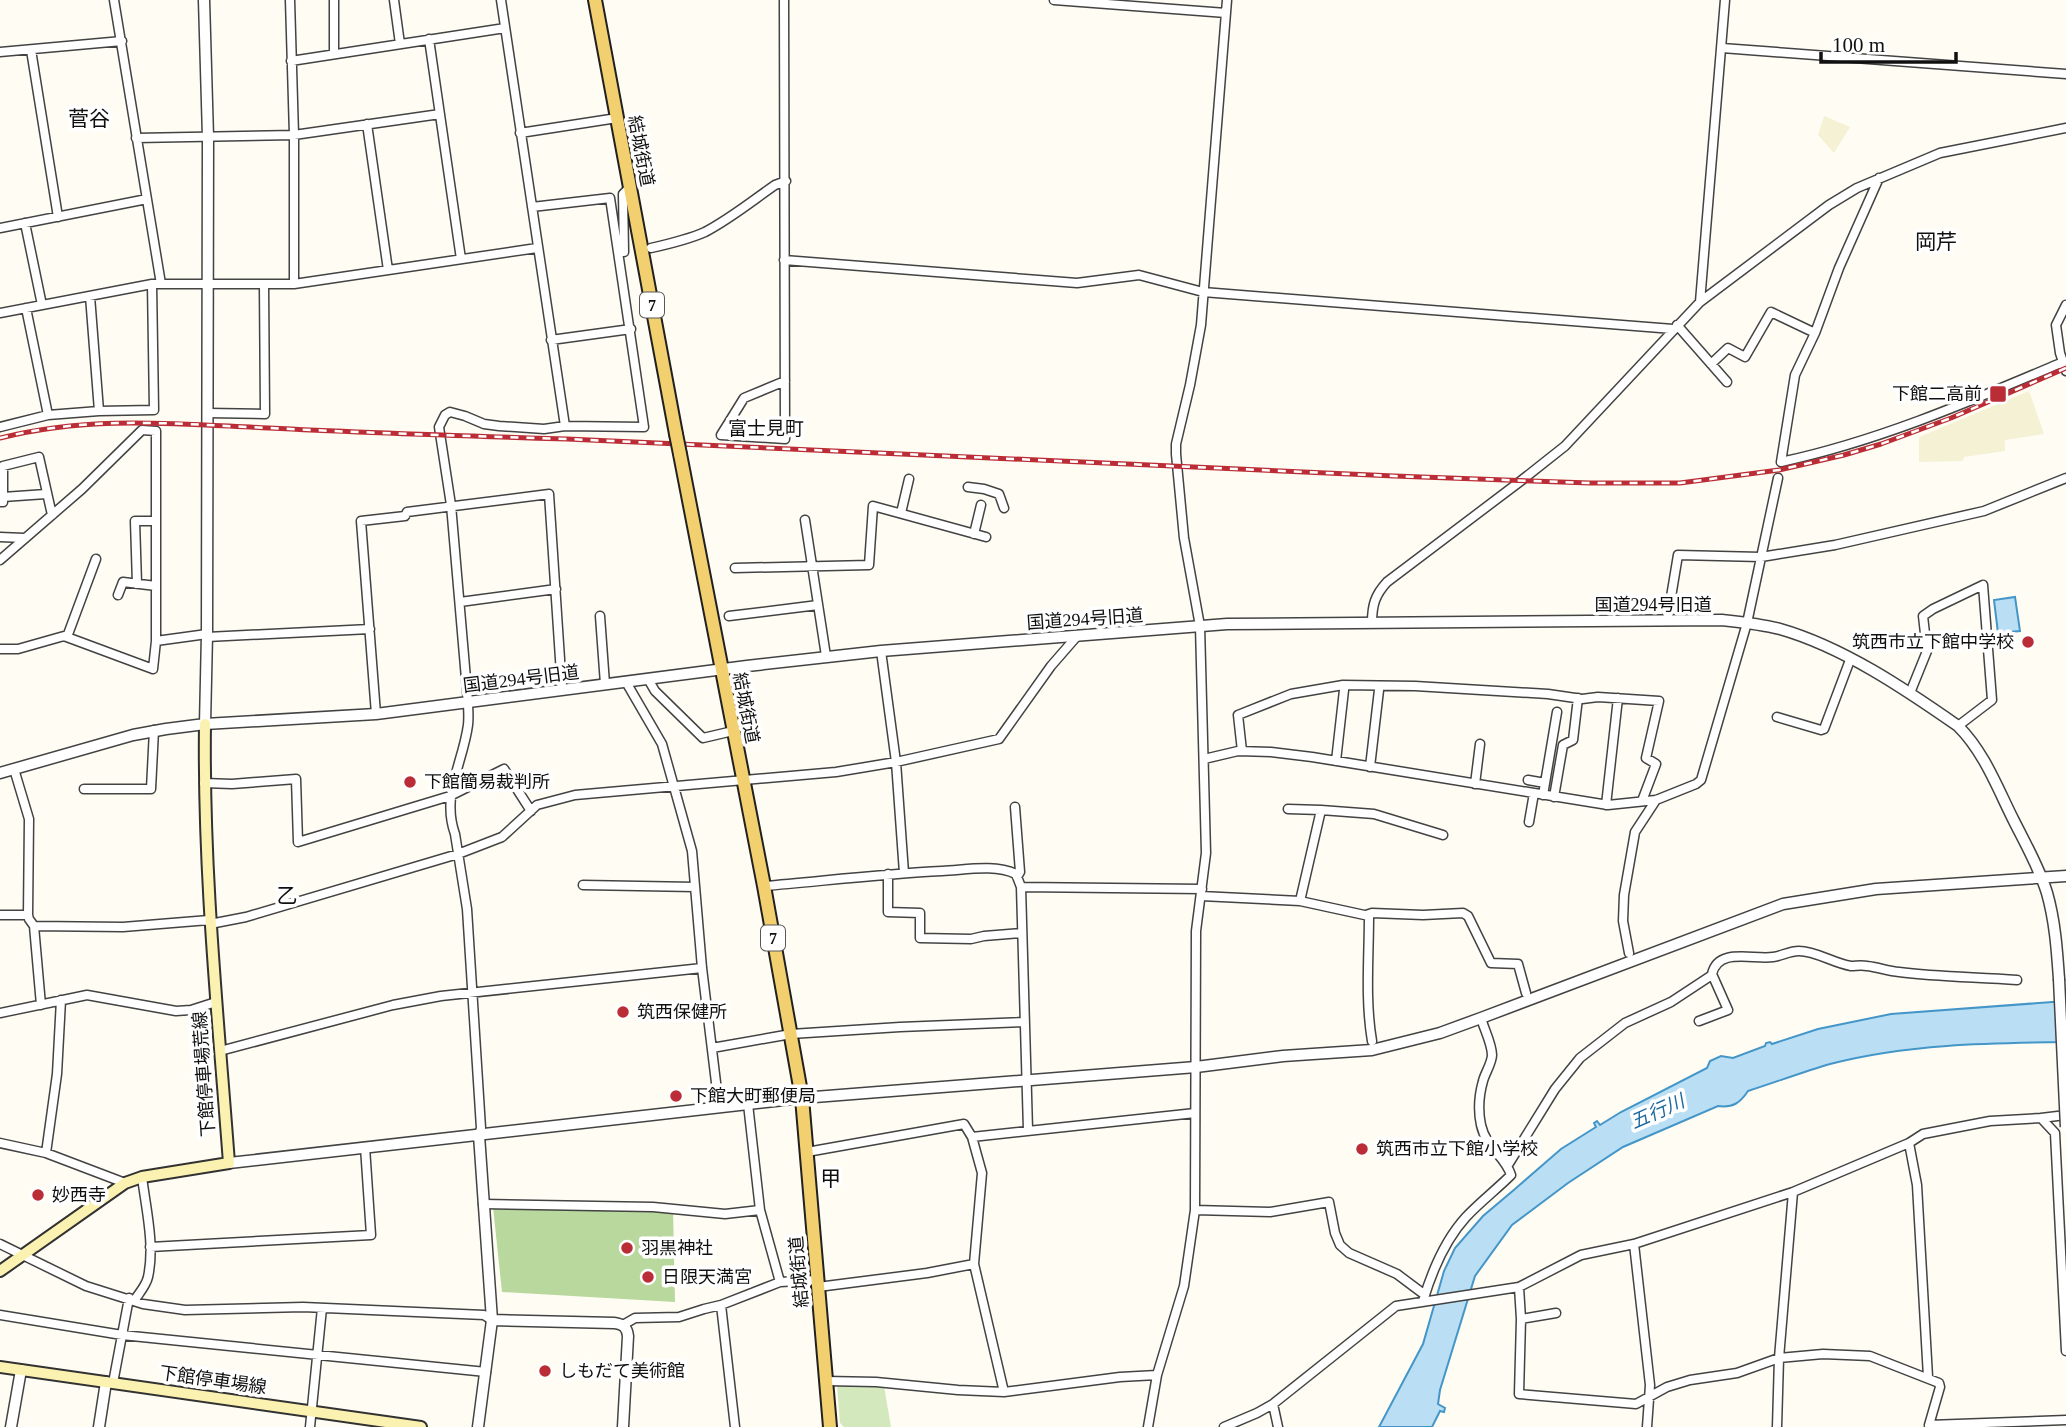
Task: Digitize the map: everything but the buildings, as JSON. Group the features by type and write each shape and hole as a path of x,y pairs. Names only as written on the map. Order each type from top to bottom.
{"main road":[{"name":"結城街道","path":"595,0 802,1098 830,1427"},
{"name":"下館停車場荒線","path":"205,724 204,783 210,922 229,1163"},
{"path":"0,1271 125,1183 142,1177 229,1163"},
{"name":"下館停車場線","path":"0,1367 421,1427"}],"street":[{"path":"0,427 48,415 154,410 156,284 147,200 114,0"},
{"path":"204,0 208,137 205,724"},
{"path":"290,0 294,284"},
{"path":"334,0 334,53"},
{"path":"394,0 400,44"},
{"path":"501,0 565,426"},
{"path":"784,0 786,181 785,439 721,435 744,398 785,381"},
{"path":"1054,0 1226,13"},
{"path":"1148,1427 1157,1375 1184,1286 1195,1210 1196,932 1206,853 1204,759 1200,626 1184,538 1176,444 1197,349 1227,0"},
{"path":"1700,302 1725,0"},
{"path":"291,61 505,28"},
{"path":"429,39 461,259"},
{"path":"0,52 122,41"},
{"path":"1722,48 2066,74"},
{"path":"31,50 58,217"},
{"path":"136,138 294,135 440,114"},
{"path":"520,133 617,118"},
{"path":"367,124 388,270"},
{"path":"1371,623 1372,604 1387,582 1565,446 1700,302 1829,205 1857,188 1940,152 2066,128"},
{"path":"1879,178 1795,375 1781,462 1825,453 1931,417 2064,366 2056,326 2066,305"},
{"path":"651,248 704,232 786,181"},
{"path":"478,1427 492,1320 467,909 451,822 450,796 468,723 468,702 451,505 439,427 445,415 456,412 484,424 499,426 544,429 565,426 644,427 631,329 625,252 623,194 630,187"},
{"path":"532,207 610,198 625,252"},
{"path":"0,228 147,200"},
{"path":"25,223 42,305"},
{"path":"0,313 156,284 294,284 537,248"},
{"path":"785,260 1077,284 1139,275 1203,292 1675,327 1727,382"},
{"path":"207,413 265,414 264,285"},
{"path":"90,296 99,411"},
{"path":"26,308 48,415"},
{"path":"1711,364 1728,348 1745,358 1771,312 1815,333"},
{"path":"551,340 631,329"},
{"path":"0,560 118,456 142,430 156,431 156,640 153,669 64,636 18,649 0,649"},
{"path":"46,494 1,499 3,466 39,457 52,515"},
{"path":"1204,759 1242,751 1272,752 1606,805 1656,800 1696,784 1701,780 1747,623 1778,478"},
{"path":"1667,621 1678,555 1760,557 1835,545 1984,511 2066,478"},
{"path":"901,513 909,480"},
{"path":"968,487 999,494 1004,508"},
{"path":"376,714 361,522 405,516 407,512 451,505 550,494 562,689"},
{"path":"974,534 981,505"},
{"path":"735,568 869,565 873,506 986,537"},
{"path":"806,520 826,656"},
{"path":"137,584 135,521 156,521"},
{"path":"0,537 24,538"},
{"path":"67,637 96,559"},
{"path":"117,596 123,582 156,586"},
{"path":"1910,693 1927,651 1923,616 1983,585 1992,700 1958,726"},
{"path":"460,602 556,589"},
{"path":"729,616 818,606"},
{"path":"600,616 606,684"},
{"name":"国道294号旧道","path":"0,773 154,730 205,724 376,714 881,651 1227,624 1722,620 1747,623 1780,629 1821,645 1891,680 1967,735 1983,761 2042,879 2051,908 2059,979 2066,1127"},
{"path":"156,640 207,635 370,629"},
{"path":"34,926 123,927 246,917 458,854 502,837 537,804 575,795 836,772 896,762 999,739 1051,666 1078,635"},
{"path":"881,651 896,762 904,873"},
{"path":"1777,717 1824,729 1850,660"},
{"path":"648,679 654,691 703,738 733,731"},
{"path":"626,682 662,744 692,851 702,968 719,1107"},
{"path":"1242,751 1238,715 1291,694 1343,685 1428,687 1658,701 1646,758 1656,764 1642,802"},
{"path":"1336,761 1344,690"},
{"path":"1370,767 1378,690"},
{"path":"1554,797 1563,745 1573,740 1578,698"},
{"path":"1606,805 1618,698"},
{"path":"1529,822 1545,782 1557,712"},
{"path":"83,789 151,789 154,730"},
{"path":"1475,784 1480,744"},
{"path":"14,769 29,819 29,919 34,926 41,1005"},
{"path":"204,783 232,784 296,779 298,842 450,796 504,769 530,811"},
{"path":"1528,780 1545,782"},
{"path":"1629,953 1623,921 1623,895 1635,832 1656,800"},
{"path":"1016,807 1020,872 1017,877"},
{"path":"1288,808 1374,814 1443,835"},
{"path":"1300,901 1321,810"},
{"path":"764,886 904,873 1004,869 1016,874 1021,887 1028,1130"},
{"path":"888,874 888,912 920,913 920,938 971,939 1022,933"},
{"path":"229,1163 802,1098 1196,1067 1283,1056 1372,1050 1440,1033 1783,904 1876,889 2066,876"},
{"path":"583,885 695,887"},
{"path":"1021,887 1202,893 1300,901 1366,915 1463,913 1468,916 1490,963 1518,964 1526,993"},
{"path":"0,915 29,915"},
{"path":"1366,915 1369,916 1368,993 1372,1041"},
{"path":"1699,1021 1728,1010 1712,975 1713,968 1729,957 1776,957 1788,951 1800,951 1852,966 2017,980"},
{"path":"220,1052 393,1005 441,996 702,968"},
{"path":"1508,1165 1555,1089 1580,1058 1625,1023 1671,1002 1712,975"},
{"path":"0,1013 87,995 99,995 176,1011 191,1010 216,1002"},
{"path":"46,1153 57,1074 61,1000"},
{"path":"1424,1299 1443,1249 1466,1218 1511,1175 1508,1165 1485,1139 1481,1124 1479,1106 1482,1083 1492,1056 1481,1018"},
{"path":"712,1048 791,1034 1023,1022"},
{"path":"748,1104 760,1210 779,1282"},
{"path":"972,1137 1195,1113"},
{"path":"1224,1427 1273,1404 1396,1306 1424,1299 1432,1301 1519,1287 1581,1255 1634,1244 1793,1192 1909,1143 1923,1134 1990,1121 2066,1115"},
{"path":"2041,1118 2066,1141"},
{"path":"807,1152 964,1124 972,1137 982,1173 974,1264 1004,1392"},
{"path":"2055,1133 2066,1351"},
{"path":"0,1143 46,1153 125,1183"},
{"path":"1909,1143 1917,1185 1928,1377"},
{"path":"150,1247 370,1235 365,1147"},
{"path":"99,1427 131,1300 145,1285 148,1277 150,1247 142,1177"},
{"path":"1777,1427 1779,1358 1793,1192"},
{"path":"1195,1210 1270,1212 1329,1202 1340,1245 1349,1253 1398,1274 1424,1299"},
{"path":"483,1204 653,1207 725,1214 760,1210"},
{"path":"0,1244 86,1286 143,1304 185,1310 322,1308 484,1315 492,1320 623,1325 628,1336 623,1427"},
{"path":"1634,1244 1650,1395 1647,1427"},
{"path":"623,1325 635,1318 679,1317 721,1305 779,1282 817,1283 928,1273 974,1264"},
{"path":"1519,1287 1519,1395 1636,1404 1679,1382 1737,1373 1779,1358 1823,1354 1870,1356 1939,1382 1940,1387 1929,1425 2066,1420"},
{"path":"721,1305 735,1427"},
{"path":"310,1427 322,1308"},
{"path":"1521,1320 1556,1312"},
{"path":"0,1315 122,1335 486,1372"},
{"path":"11,1427 21,1370"},
{"path":"826,1381 1004,1392 1157,1375"},
{"path":"1273,1404 1278,1427"}],"shaded area":[{"path":"1824,116 1850,127 1834,153 1818,135"},
{"path":"2029,391 2044,434 2005,440 2005,451 1964,457 1963,461 1919,462 1919,437"}],"green space":[{"path":"493,1207 673,1209 675,1302 502,1292"},
{"path":"837,1385 884,1386 891,1427 844,1427 840,1423"}],"water":[{"path":"2015,597 2020,631 1998,633 1994,600"},
{"name":"五行川","path":"2066,1001 2066,1042 1977,1044 1859,1057 1748,1091 1736,1104 1718,1106 1623,1147 1568,1183 1512,1225 1475,1276 1440,1390 1438,1404 1445,1408 1444,1412 1440,1411 1432,1427 1379,1427 1423,1344 1444,1271 1455,1248 1483,1216 1561,1149 1596,1127 1594,1123 1597,1121 1600,1125 1707,1068 1710,1061 1721,1056 1733,1058 1765,1046 1766,1043 1772,1044 1818,1029 1891,1014"}],"railway":[{"path":"0,438 68,426 167,423 1394,476 1590,483 1680,483 1779,470 1881,444 1951,418 2066,368"}],"place":[{"name":"下館二高前","path":"1998,394"},
{"name":"筑西市立下館中学校","path":"2028,642"},
{"name":"下館簡易裁判所","path":"410,782"},
{"name":"筑西保健所","path":"623,1012"},
{"name":"下館大町郵便局","path":"676,1096"},
{"name":"筑西市立下館小学校","path":"1362,1149"},
{"name":"妙西寺","path":"38,1195"},
{"name":"羽黒神社","path":"627,1248"},
{"name":"日限天満宮","path":"648,1277"},
{"name":"しもだて美術館","path":"545,1371"}],"district":[{"name":"菅谷","path":"89,119"},
{"name":"岡芹","path":"1936,242"},
{"name":"富士見町","path":"766,428"},
{"name":"乙","path":"287,896"},
{"name":"甲","path":"831,1179"}]}
